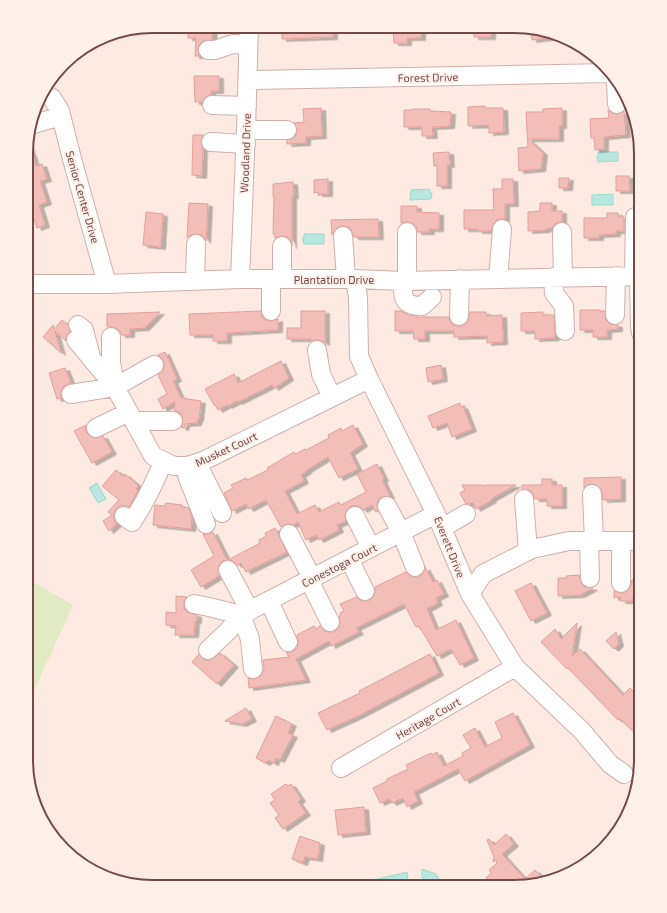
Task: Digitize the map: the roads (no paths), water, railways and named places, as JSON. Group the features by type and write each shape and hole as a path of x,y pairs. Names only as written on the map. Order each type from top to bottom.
{"street":[{"name":"Woodland Drive","path":"240,279 249,33"},
{"path":"208,50 215,50 234,44 248,44"},
{"name":"Forest Drive","path":"248,80 604,74"},
{"path":"610,82 617,104"},
{"path":"39,116 52,100"},
{"name":"Senior Center Drive","path":"52,100 72,159 107,284"},
{"path":"212,105 247,106"},
{"path":"211,142 287,130"},
{"path":"498,279 502,229"},
{"path":"407,232 403,298 407,303 413,306 422,306 432,288"},
{"path":"554,312 562,232"},
{"name":"Everett Drive","path":"343,236 350,279 358,297 359,356 439,521 470,594 515,667 582,731 610,764 624,774"},
{"path":"195,280 196,244"},
{"path":"271,311 282,246"},
{"path":"616,276 617,316"},
{"name":"Plantation Drive","path":"33,284 107,284 240,279 350,279 405,280 432,288 460,279 557,282 616,276 634,276"},
{"path":"459,316 460,279"},
{"path":"557,282 564,306 565,331"},
{"path":"431,317 432,288"},
{"path":"77,333 92,359 115,386"},
{"path":"111,337 115,386"},
{"path":"317,350 320,374 332,397"},
{"path":"71,394 115,386 154,365"},
{"name":"Musket Court","path":"115,386 153,456 174,466 191,465 369,379"},
{"path":"96,428 132,418 142,421 173,421"},
{"path":"124,516 132,522 144,504 163,461"},
{"path":"191,465 222,513"},
{"path":"191,465 188,478 206,524"},
{"path":"590,578 592,494"},
{"path":"524,499 528,551"},
{"path":"387,506 401,532 415,567"},
{"name":"Conestoga Court","path":"245,613 401,532 466,514"},
{"path":"354,516 371,548"},
{"path":"289,534 330,622"},
{"path":"470,594 483,574 528,551 569,541 634,541"},
{"path":"621,541 621,583"},
{"path":"349,559 365,591"},
{"path":"228,570 245,613 250,638 252,669"},
{"path":"269,601 288,642"},
{"path":"194,604 245,613"},
{"path":"208,650 245,613"},
{"name":"Heritage Court","path":"341,768 515,667"}],"water":[{"path":"598,152 618,152 618,161 598,162"},
{"path":"430,189 430,193 432,193 431,199 410,200 411,190"},
{"path":"613,194 613,205 592,205 592,195"},
{"path":"304,234 324,234 324,244 304,244 302,238 304,238"},
{"path":"97,483 106,499 98,503 89,488"},
{"path":"422,869 436,874 440,880 424,880 422,877"},
{"path":"407,872 408,877 406,880 373,880"}]}
